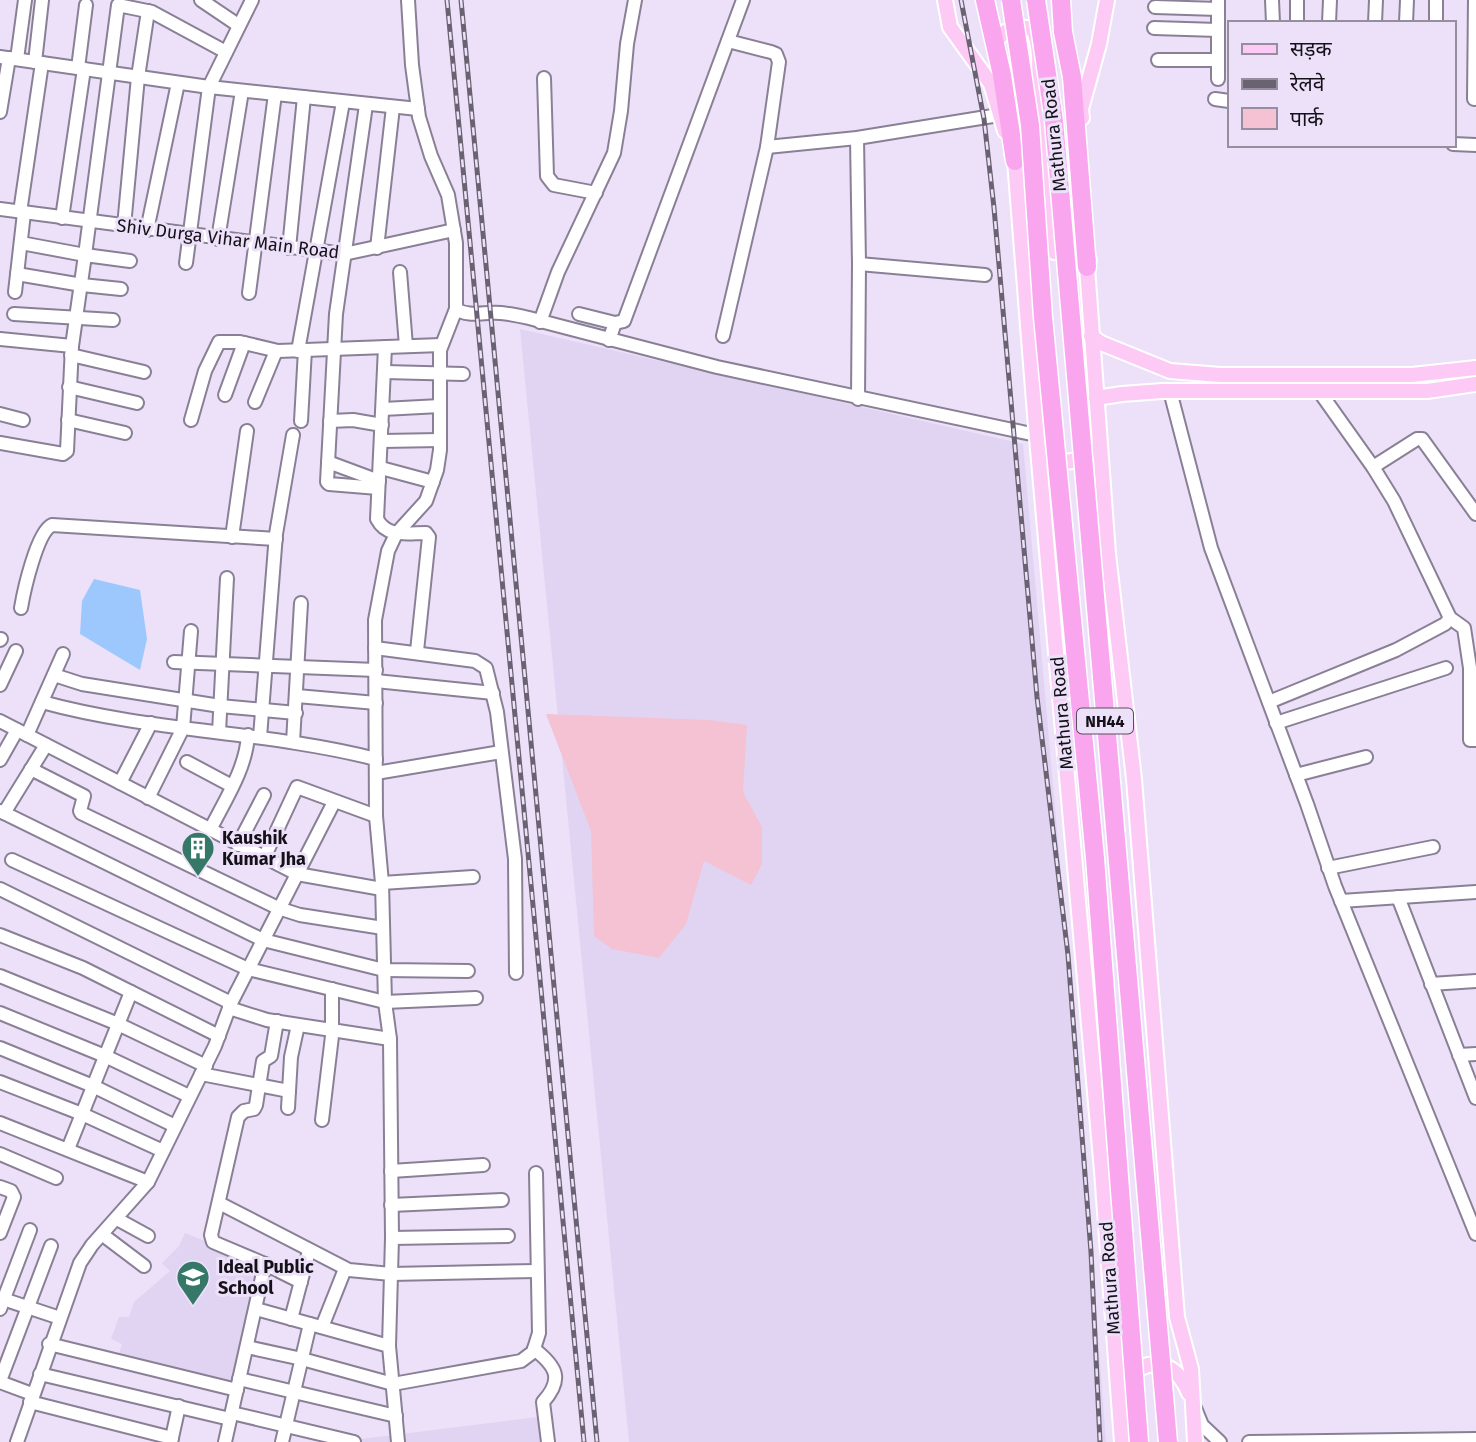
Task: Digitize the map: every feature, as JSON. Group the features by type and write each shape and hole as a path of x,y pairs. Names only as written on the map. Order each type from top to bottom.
{"highway":[{"path":"985,0 1002,75 1015,161"},
{"name":"Mathura Road","path":"1011,0 1030,125 1043,317 1095,858 1139,1442"},
{"name":"Mathura Road","path":"1036,0 1054,121 1168,1442"},
{"path":"1061,0 1063,32 1072,77 1086,260"}],"main road":[{"name":"Mathura Road","path":"945,0 950,27 990,84 1015,161 1102,1171 1122,1442"},
{"name":"Mathura Road","path":"1107,0 1099,44 1081,109 1093,249 1086,260 1108,554 1134,779 1177,1318 1191,1369 1195,1442"},
{"path":"995,42 1004,31 1020,26 1032,29 1038,41 1039,121 1045,194 1054,252"},
{"path":"1024,264 1054,252 1086,260"},
{"path":"1091,336 1170,371 1220,375 1412,375 1476,368"},
{"path":"1096,398 1170,391 1427,391 1476,384"},
{"path":"1038,452 1064,463 1077,461 1090,453 1099,439"},
{"path":"1118,1395 1128,1377 1140,1368 1154,1364 1172,1368 1193,1401"}],"street":[{"path":"0,112 9,58 25,0"},
{"path":"15,292 39,62 42,0"},
{"path":"201,0 238,24"},
{"path":"186,263 209,87 252,0"},
{"path":"398,1442 389,1346 392,1238 390,1040 385,1002 382,886 376,816 375,620 388,551 396,534 426,501 433,482 440,455 441,345 456,309 454,230 448,195 431,156 418,109 408,0"},
{"path":"540,322 558,272 614,153 635,0"},
{"path":"579,314 615,323 624,321 743,0"},
{"path":"1055,0 1063,32"},
{"path":"1272,0 1273,21"},
{"path":"1297,0 1297,21"},
{"path":"1329,21 1330,0"},
{"path":"1375,21 1376,0"},
{"path":"1406,21 1407,0"},
{"path":"1436,0 1436,21"},
{"path":"1474,99 1475,0"},
{"path":"0,443 65,453 71,351 110,73 116,8 122,4 143,6 226,52"},
{"path":"1155,7 1219,4 1218,79"},
{"path":"62,218 81,69 86,5"},
{"path":"124,226 143,6"},
{"path":"1154,28 1218,30"},
{"path":"723,335 767,147 778,57 771,52 728,41"},
{"path":"9,58 209,87 418,109"},
{"path":"1158,60 1219,60"},
{"path":"544,78 547,176 554,185 596,193"},
{"path":"147,229 178,83"},
{"path":"218,239 242,91"},
{"path":"249,293 275,94"},
{"path":"289,248 304,97"},
{"path":"1215,99 1228,101"},
{"path":"301,421 302,351 315,252 342,102"},
{"path":"366,105 332,349 329,484 379,479 433,482"},
{"path":"377,248 393,107"},
{"path":"767,147 857,138 999,115"},
{"path":"857,138 858,398"},
{"path":"1455,144 1476,145"},
{"name":"Shiv Durga Vihar Main Road","path":"0,209 344,254 454,230"},
{"path":"21,243 130,261"},
{"path":"859,264 985,275"},
{"path":"400,272 406,346"},
{"path":"17,274 121,289"},
{"path":"456,309 460,312 498,312 529,318 609,340 858,398 1037,435"},
{"path":"14,314 113,320"},
{"path":"609,340 615,323"},
{"path":"0,339 71,351 144,372"},
{"path":"191,420 205,371 219,342 244,343 276,351 441,345"},
{"path":"225,395 244,343"},
{"path":"385,347 377,522 386,531 396,534 426,533 429,537 417,651"},
{"path":"255,402 276,351"},
{"path":"385,372 463,374"},
{"path":"69,387 137,403"},
{"path":"1170,391 1211,548 1328,868 1476,1234"},
{"path":"1319,391 1394,501 1450,618 1464,628 1470,668 1470,740 1476,740"},
{"path":"383,409 440,407"},
{"path":"0,414 23,420"},
{"path":"68,420 125,433"},
{"path":"330,421 383,425"},
{"path":"232,537 247,431"},
{"path":"210,830 254,736 262,710 276,539 293,435"},
{"path":"1373,467 1417,439 1422,439 1476,514"},
{"path":"382,441 440,440"},
{"path":"328,461 379,479"},
{"path":"20,608 27,578 48,526 276,539"},
{"path":"219,732 227,578"},
{"path":"293,741 301,603"},
{"path":"1269,702 1396,650 1445,624 1450,618"},
{"path":"148,798 183,728 191,631"},
{"path":"375,648 475,660 482,664 489,676 515,859 516,973"},
{"path":"0,685 16,651"},
{"path":"0,760 42,702 63,653"},
{"path":"174,662 299,667 493,693"},
{"path":"1276,723 1446,668"},
{"path":"54,675 82,684 186,701 296,713"},
{"path":"297,696 376,702"},
{"path":"42,702 97,716 293,741 376,759"},
{"path":"0,721 297,874 382,886 474,877"},
{"path":"120,783 151,723"},
{"path":"46,745 2,812 263,940 384,970 468,971"},
{"path":"376,773 501,752"},
{"path":"1296,775 1366,757"},
{"path":"187,762 232,786"},
{"path":"31,769 84,796 81,813 278,908 300,915 383,928"},
{"path":"264,858 297,787 376,816"},
{"path":"238,845 264,795"},
{"path":"17,1442 49,1344 80,1263 85,1253 148,1182 219,1036 230,1005 334,802"},
{"path":"1328,868 1433,846"},
{"path":"12,860 248,969 385,1002 476,998"},
{"path":"1341,901 1476,891"},
{"path":"1,893 230,1005 277,1021 390,1040"},
{"path":"1398,897 1476,1098"},
{"path":"0,935 83,968 219,1036"},
{"path":"0,976 118,1024 203,1070 289,1091"},
{"path":"1432,984 1476,981"},
{"path":"323,1120 332,1030 332,989"},
{"path":"68,1149 131,992"},
{"path":"0,1013 105,1056 189,1096"},
{"path":"277,1021 271,1056 263,1061 254,1108 244,1111 238,1117 211,1235 213,1242 301,1282"},
{"path":"288,1108 291,1057 298,1025"},
{"path":"0,1048 93,1086 175,1126"},
{"path":"1459,1055 1476,1054"},
{"path":"0,1082 82,1114 163,1152"},
{"path":"0,1124 148,1182"},
{"path":"0,1154 56,1178"},
{"path":"391,1171 483,1165"},
{"path":"247,1347 393,1384 521,1361 534,1349 539,1333 536,1173"},
{"path":"0,1187 11,1191 14,1196 0,1233"},
{"path":"391,1205 502,1200"},
{"path":"219,1203 345,1269 391,1274 537,1271"},
{"path":"117,1219 148,1236"},
{"path":"30,1230 1,1302 60,1318"},
{"path":"103,1235 144,1266"},
{"path":"392,1238 508,1237"},
{"path":"51,1246 0,1382 31,1398 172,1440 179,1406"},
{"path":"291,1319 309,1251"},
{"path":"225,1442 264,1264"},
{"path":"282,1442 302,1359 345,1269"},
{"path":"256,1309 389,1346"},
{"path":"49,1344 396,1416"},
{"path":"534,1349 552,1365 556,1377 553,1390 543,1402 548,1442"},
{"path":"40,1374 179,1406 286,1424 354,1442"},
{"path":"1193,1401 1202,1425 1220,1442"},
{"path":"1249,1442 1476,1438"}],"shaded area":[{"path":"520,329 1023,444 1074,1023 1106,1442 629,1442"},
{"name":"Ideal Public School","path":"185,1233 255,1261 260,1269 234,1382 118,1357 122,1344 111,1339 119,1317 129,1317 134,1302 170,1271 162,1263 179,1246"},
{"path":"553,1415 555,1442 361,1442 361,1439"}],"green space":[{"path":"546,714 710,720 747,725 743,792 762,827 762,864 751,885 704,861 686,924 659,958 612,949 594,936 591,831"}],"water":[{"path":"94,579 140,590 147,639 140,670 80,634 82,601"}],"railway":[{"path":"447,0 584,1442"},
{"path":"461,0 597,1442"},
{"path":"961,0 984,119 994,208 1037,697 1068,955 1091,1252 1100,1442"}],"place":[{"name":"Kaushik Kumar Jha","path":"198,878"},
{"name":"Ideal Public School","path":"193,1307"}]}
